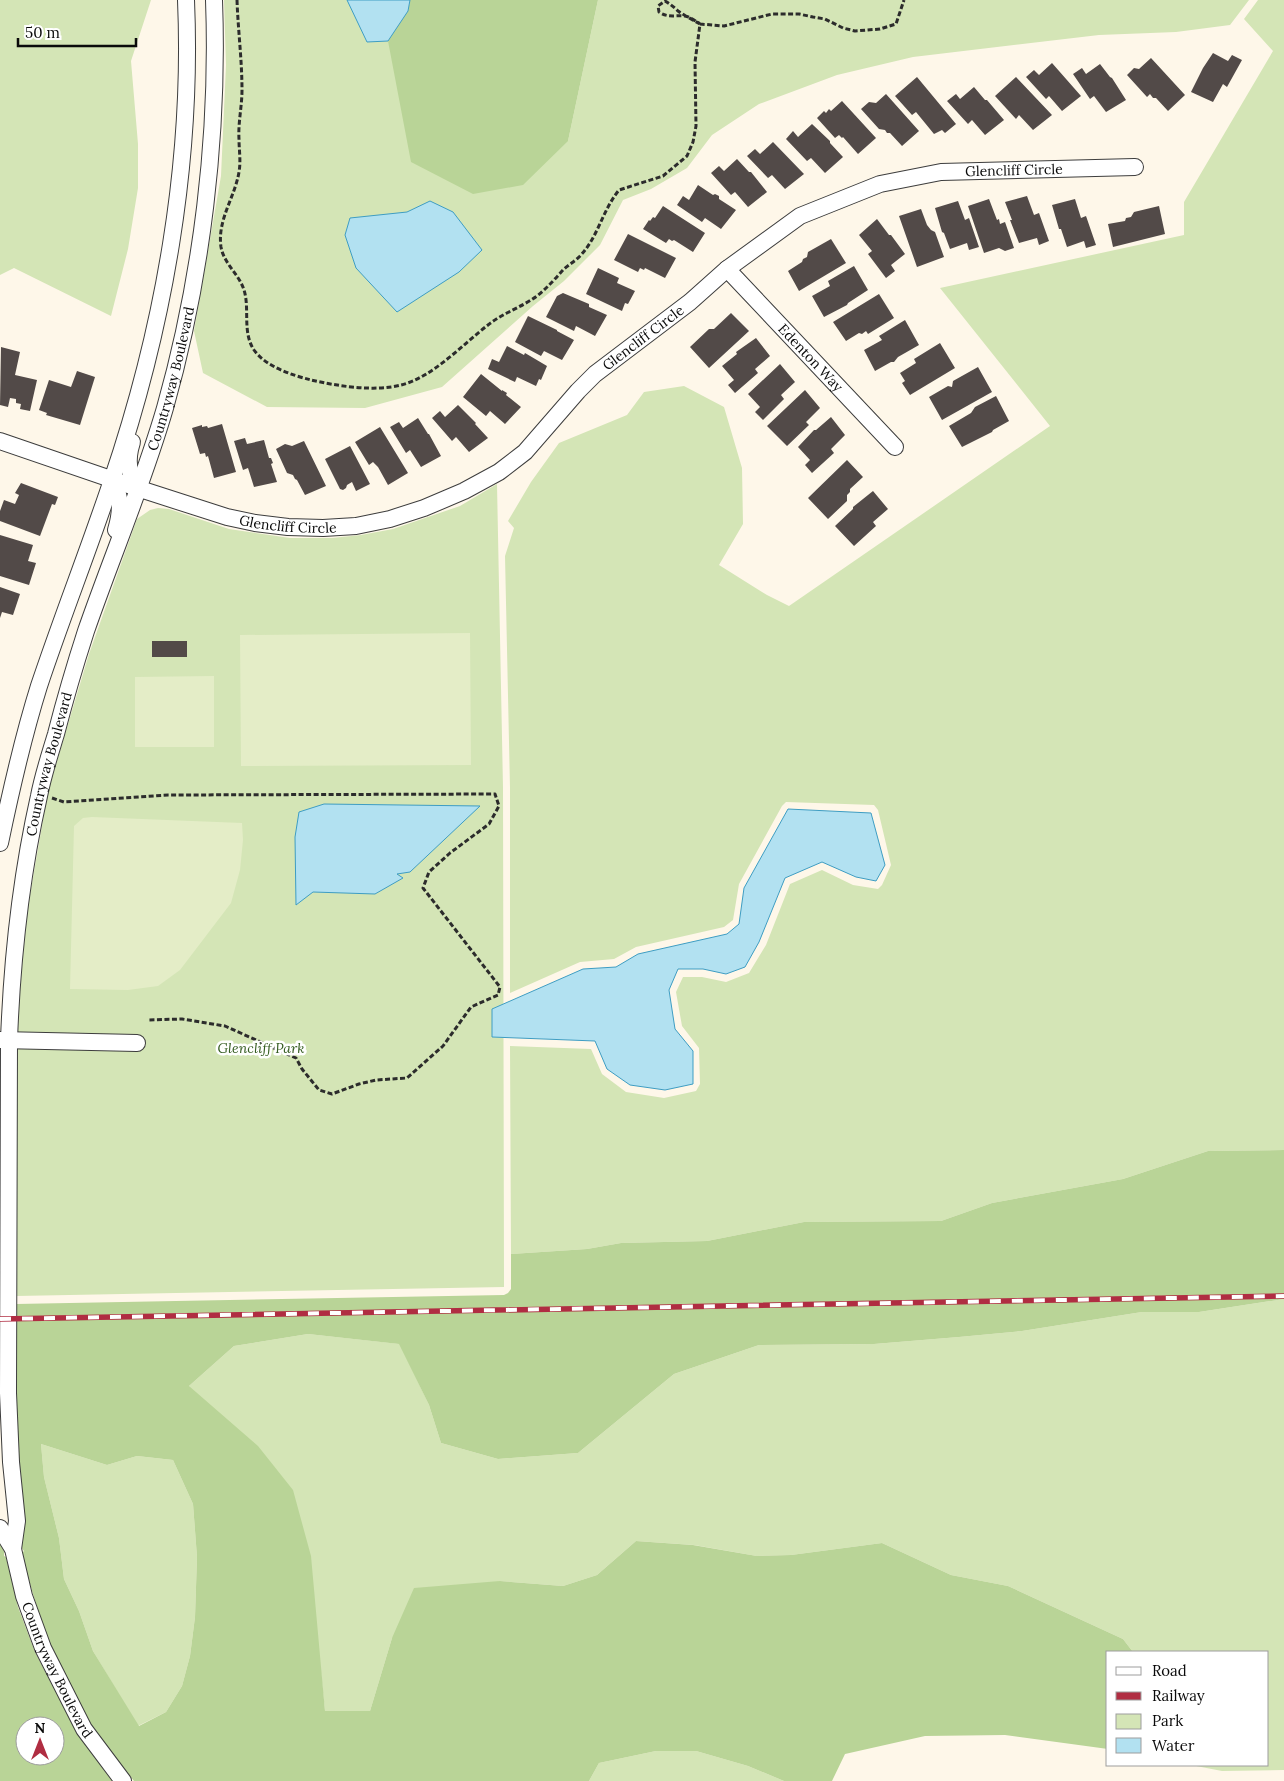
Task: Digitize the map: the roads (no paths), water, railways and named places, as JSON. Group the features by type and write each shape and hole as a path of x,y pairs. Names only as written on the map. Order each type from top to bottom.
{"street":[{"name":"Countryway Boulevard","path":"0,842 38,688 102,509 116,487 122,449 158,317 179,197 186,93 186,0"},
{"name":"Countryway Boulevard","path":"13,1549 17,1521 11,1462 8,1393 5,1040 16,935 39,794 86,630 140,489 150,457 165,408 186,323 207,200 216,43 214,0"},
{"name":"Glencliff Circle","path":"0,441 87,470 116,487 140,489 227,517 255,523 288,527 323,528 356,526 390,519 440,502 499,472 525,452 578,390 595,374 690,302 727,268 800,216 880,184 941,172 1135,167"},
{"name":"Edenton Way","path":"727,268 895,446"},
{"path":"140,489 130,475 130,449 152,373 159,335 158,317"},
{"path":"87,470 99,468 111,462 122,449"},
{"path":"79,656 82,623 104,567 120,517 121,510 116,487 119,479 138,470 150,457"},
{"name":"Glencliff Circle","path":"150,457 149,471 153,484 160,493 170,498"},
{"path":"87,470 96,477 102,487 102,509"},
{"path":"128,521 144,503 170,498"},
{"path":"5,1040 136,1043"},
{"name":"Countryway Boulevard","path":"0,1528 13,1549 24,1596 43,1648 84,1729 123,1781"}],"water":[{"path":"347,0 410,0 408,11 388,41 367,42"},
{"path":"430,201 453,212 482,250 459,272 397,312 356,268 345,235 350,218 407,212"},
{"path":"324,804 480,806 410,872 397,874 403,878 375,894 313,892 296,905 295,837 299,812"},
{"path":"788,809 871,813 885,865 876,881 856,877 822,862 785,878 759,942 745,967 726,974 703,969 678,969 669,990 675,1029 693,1051 693,1084 665,1090 630,1085 607,1069 595,1041 492,1037 492,1009 583,969 616,967 638,954 727,934 739,924 744,888"}],"railway":[{"path":"0,1319 1284,1296"}],"park label":[{"name":"Glencliff Park","path":"261,1048"}]}
